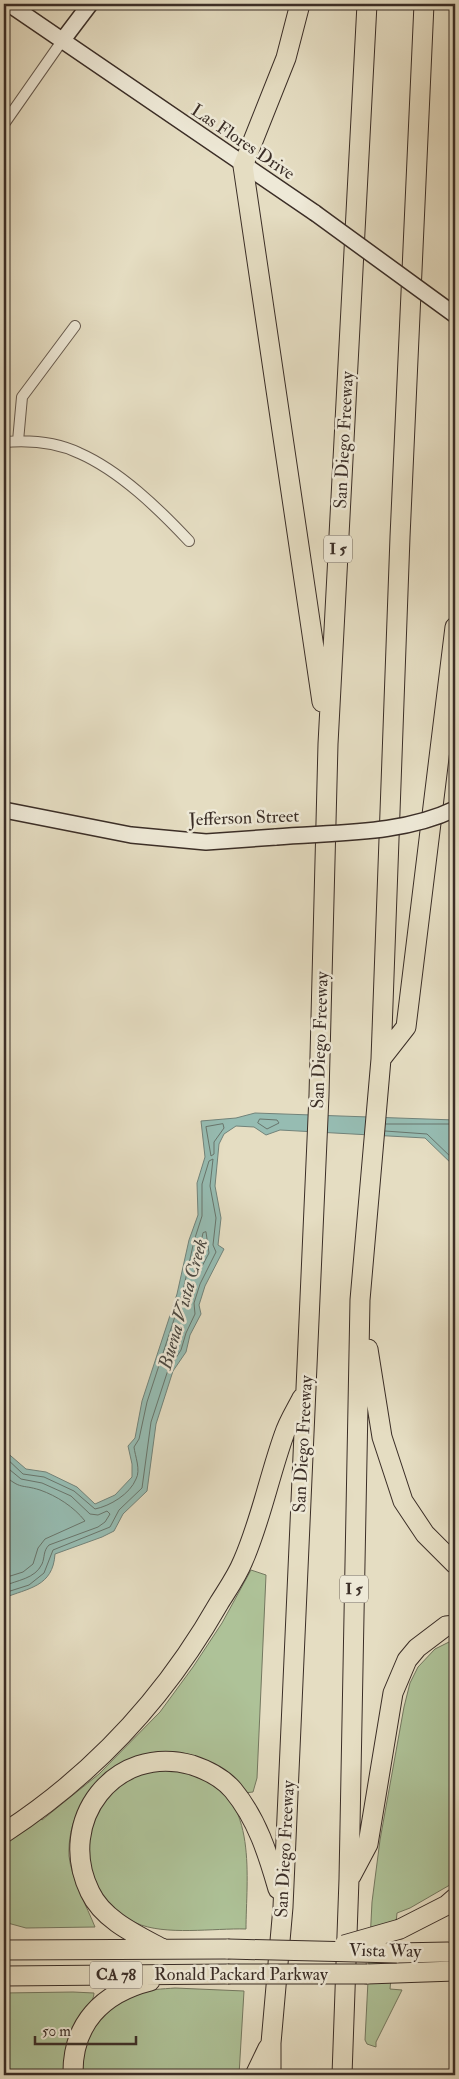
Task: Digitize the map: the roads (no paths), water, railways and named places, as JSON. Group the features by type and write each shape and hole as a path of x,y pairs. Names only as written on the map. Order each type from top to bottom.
{"highway":[{"path":"300,4 286,58 244,166 328,744"},
{"name":"San Diego Freeway","path":"271,2075 271,2043 282,1907 320,1095 328,744 367,4"},
{"name":"I 5","path":"342,2075 349,1879 360,1300 382,1059 400,537 424,4"},
{"path":"382,1059 406,1027 455,627"},
{"path":"360,1300 382,1437 403,1501 425,1534 455,1564"},
{"path":"4,1833 66,1788 106,1751 173,1675 200,1636 242,1564 255,1532 284,1434 305,1392"},
{"path":"349,1879 368,1844 393,1693 407,1660 417,1648 446,1626 455,1624"},
{"path":"163,1949 119,1924 105,1912 90,1893 82,1871 78,1847 82,1825 90,1807 101,1790 135,1766 157,1761 179,1762 204,1769 221,1778 233,1790 258,1829 282,1907"},
{"path":"316,1950 353,1943 400,1929 447,1905 455,1898"},
{"name":"Ronald Packard Parkway","path":"4,1950 316,1950"},
{"name":"Vista Way","path":"316,1950 397,1953 451,1952"},
{"name":"Ronald Packard Parkway","path":"4,1976 453,1971"},
{"path":"73,2075 74,2056 80,2034 90,2017 110,1997 129,1986 180,1975"},
{"path":"255,2075 271,2043"}],"street":[{"name":"Las Flores Drive","path":"9,4 315,213 455,315"},
{"path":"4,124 90,4"},
{"path":"18,441 22,397 75,326"},
{"path":"4,442 29,440 78,452 116,476 159,509 189,542"},
{"name":"Jefferson Street","path":"4,810 131,835 206,842 400,827 442,815 455,809"}],"water":[{"name":"Buena Vista Creek","path":"255,1113 455,1120 455,1167 425,1138 280,1130 266,1135 254,1127 236,1126 224,1134 219,1144 215,1186 221,1218 218,1245 224,1249 205,1286 199,1305 201,1314 190,1335 186,1352 173,1371 156,1424 147,1491 123,1514 114,1531 55,1554 50,1573 44,1580 38,1585 4,1598 4,1450 26,1469 46,1472 77,1487 95,1504 115,1495 132,1477 132,1464 128,1446 135,1438 142,1401 177,1294 189,1240 198,1215 197,1183 205,1157 201,1121 236,1118"}]}
